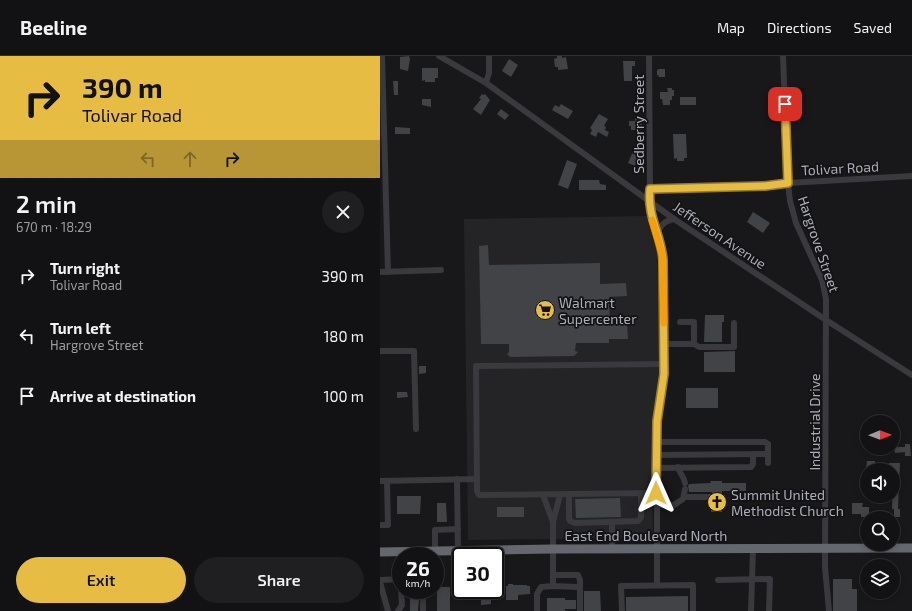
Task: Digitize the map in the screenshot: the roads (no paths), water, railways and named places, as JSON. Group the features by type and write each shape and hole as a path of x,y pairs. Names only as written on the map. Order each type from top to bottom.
{"highway":[{"name":"East End Boulevard North","path":"504,550 912,548"},
{"name":"East End Boulevard North","path":"380,552 392,552"}],"street":[{"path":"382,56 388,272"},
{"name":"Jefferson Avenue","path":"439,56 486,82 674,219 912,375"},
{"path":"486,82 489,73 489,56"},
{"name":"Sedberry Street","path":"649,56 649,201 652,221 657,234 663,260 664,380 657,421 656,442 657,585"},
{"name":"Hargrove Street","path":"783,56 790,201 796,223 822,280 826,299 826,320"},
{"name":"Tolivar Road","path":"650,189 765,186 788,183 912,176"},
{"path":"657,234 660,227 666,220 674,219"},
{"path":"380,272 441,270"},
{"name":"Industrial Drive","path":"826,320 825,548 829,611"},
{"path":"680,322 694,322 694,344"},
{"path":"664,344 694,344 699,347 734,346 734,323"},
{"path":"380,351 414,351 416,429"},
{"path":"656,493 479,495 477,491 476,366 664,364"},
{"path":"656,442 765,442 768,444 768,463"},
{"path":"656,455 768,454"},
{"path":"656,468 751,467 753,464 753,455"},
{"path":"657,505 674,505 681,501 684,497 684,477 678,467"},
{"path":"457,479 458,547"},
{"path":"380,481 477,479"},
{"path":"380,525 388,525 388,480"},
{"path":"569,494 569,518 572,522 612,522 638,521 641,517 641,493"},
{"path":"543,495 553,522"},
{"path":"553,586 553,522 560,495"},
{"path":"684,497 710,497"},
{"path":"612,522 612,550"},
{"path":"435,547 435,530 458,529"},
{"path":"752,611 753,549"},
{"path":"553,575 577,574 580,580 580,611"},
{"path":"718,580 770,579 769,611"},
{"path":"388,611 380,581 392,580"},
{"path":"622,611 621,586 692,584 693,611"},
{"path":"538,611 538,591 543,587 580,587"},
{"path":"398,611 402,605 402,599"},
{"path":"423,603 423,611"}],"place":[{"name":"Walmart Supercenter","path":"545,310"},
{"name":"Summit United Methodist Church","path":"717,502"}]}
